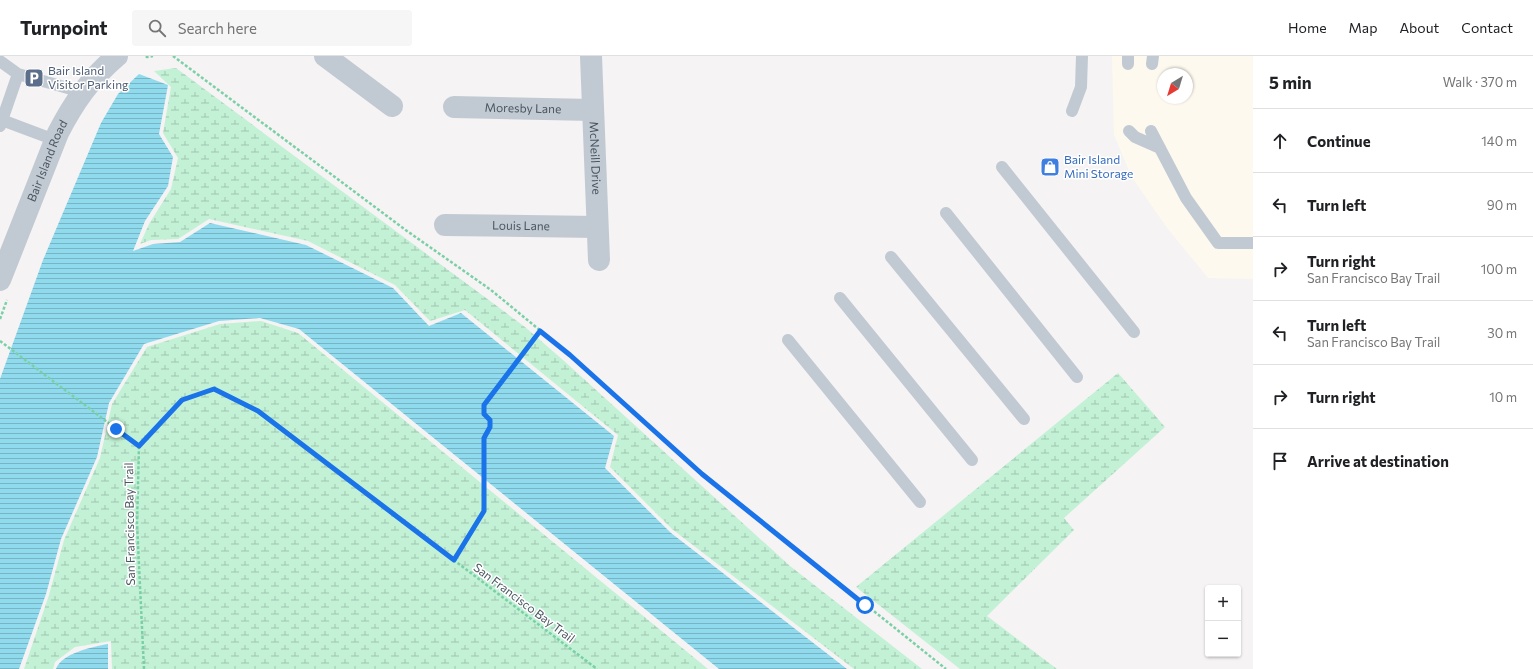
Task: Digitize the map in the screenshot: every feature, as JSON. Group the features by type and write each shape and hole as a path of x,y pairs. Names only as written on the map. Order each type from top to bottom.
{"street":[{"name":"Bair Island Road","path":"0,280 55,140 68,112 82,92 102,69 117,56"},
{"path":"325,56 392,106"},
{"name":"McNeill Drive","path":"591,56 597,227 600,260"},
{"name":"Moresby Lane","path":"454,106 593,110"},
{"name":"Louis Lane","path":"445,225 597,227"}],"lane":[{"path":"1072,111 1081,87 1082,56"},
{"path":"0,61 18,74 82,92"},
{"path":"18,74 1,123 55,140"},
{"path":"1129,131 1135,137 1160,148"},
{"path":"1151,131 1186,198 1218,243 1253,243"},
{"path":"1002,167 1134,332"},
{"path":"946,213 1077,377"},
{"path":"891,257 1024,419"},
{"path":"840,298 972,460"},
{"path":"788,340 920,502"}],"path":[{"path":"146,56 153,56"},
{"path":"172,56 401,226 491,290 570,355 702,474 946,669"},
{"path":"454,560 484,511 484,438 490,427 490,420 484,414 484,405 540,331"},
{"path":"0,340 139,446"},
{"name":"San Francisco Bay Trail","path":"144,669 137,524 139,446 182,400 214,389 258,411 597,669"}],"shaded area":[{"path":"1112,56 1253,56 1253,279 1208,278 1167,228 1131,176 1114,135"}],"green space":[{"path":"176,68 525,327 790,566 922,669 854,669 672,529 610,467 618,435 465,310 430,321 395,285 308,241 209,219 178,239 151,240 140,244 149,224 171,189 178,158 163,133 171,87 154,71"},
{"path":"261,321 298,333 708,669 112,669 111,641 75,647 55,662 53,669 24,669 49,595 64,540 100,458 112,404 147,347 220,324"},
{"path":"1118,373 1165,427 1064,518 1074,530 987,616 1057,669 960,669 856,587"}],"water":[{"path":"139,74 168,85 159,134 173,157 168,186 145,221 133,251 153,244 180,242 210,223 306,245 393,288 429,326 461,313 614,436 605,468 671,533 847,669 719,669 299,329 260,318 219,321 144,344 109,403 97,457 61,539 46,594 19,669 0,669 0,379 43,260 101,123 118,94"},
{"path":"108,644 108,669 56,669 59,663 71,655 86,649"}],"place":[{"name":"Bair Island Visitor Parking","path":"34,78"},
{"name":"Bair Island Mini Storage","path":"1050,167"}],"route":[{"path":"116,429 139,446 182,400 214,389 258,411 454,560 474,530 484,511 484,438 490,427 490,420 484,414 484,405 540,331 570,355 702,474 865,605"}]}
